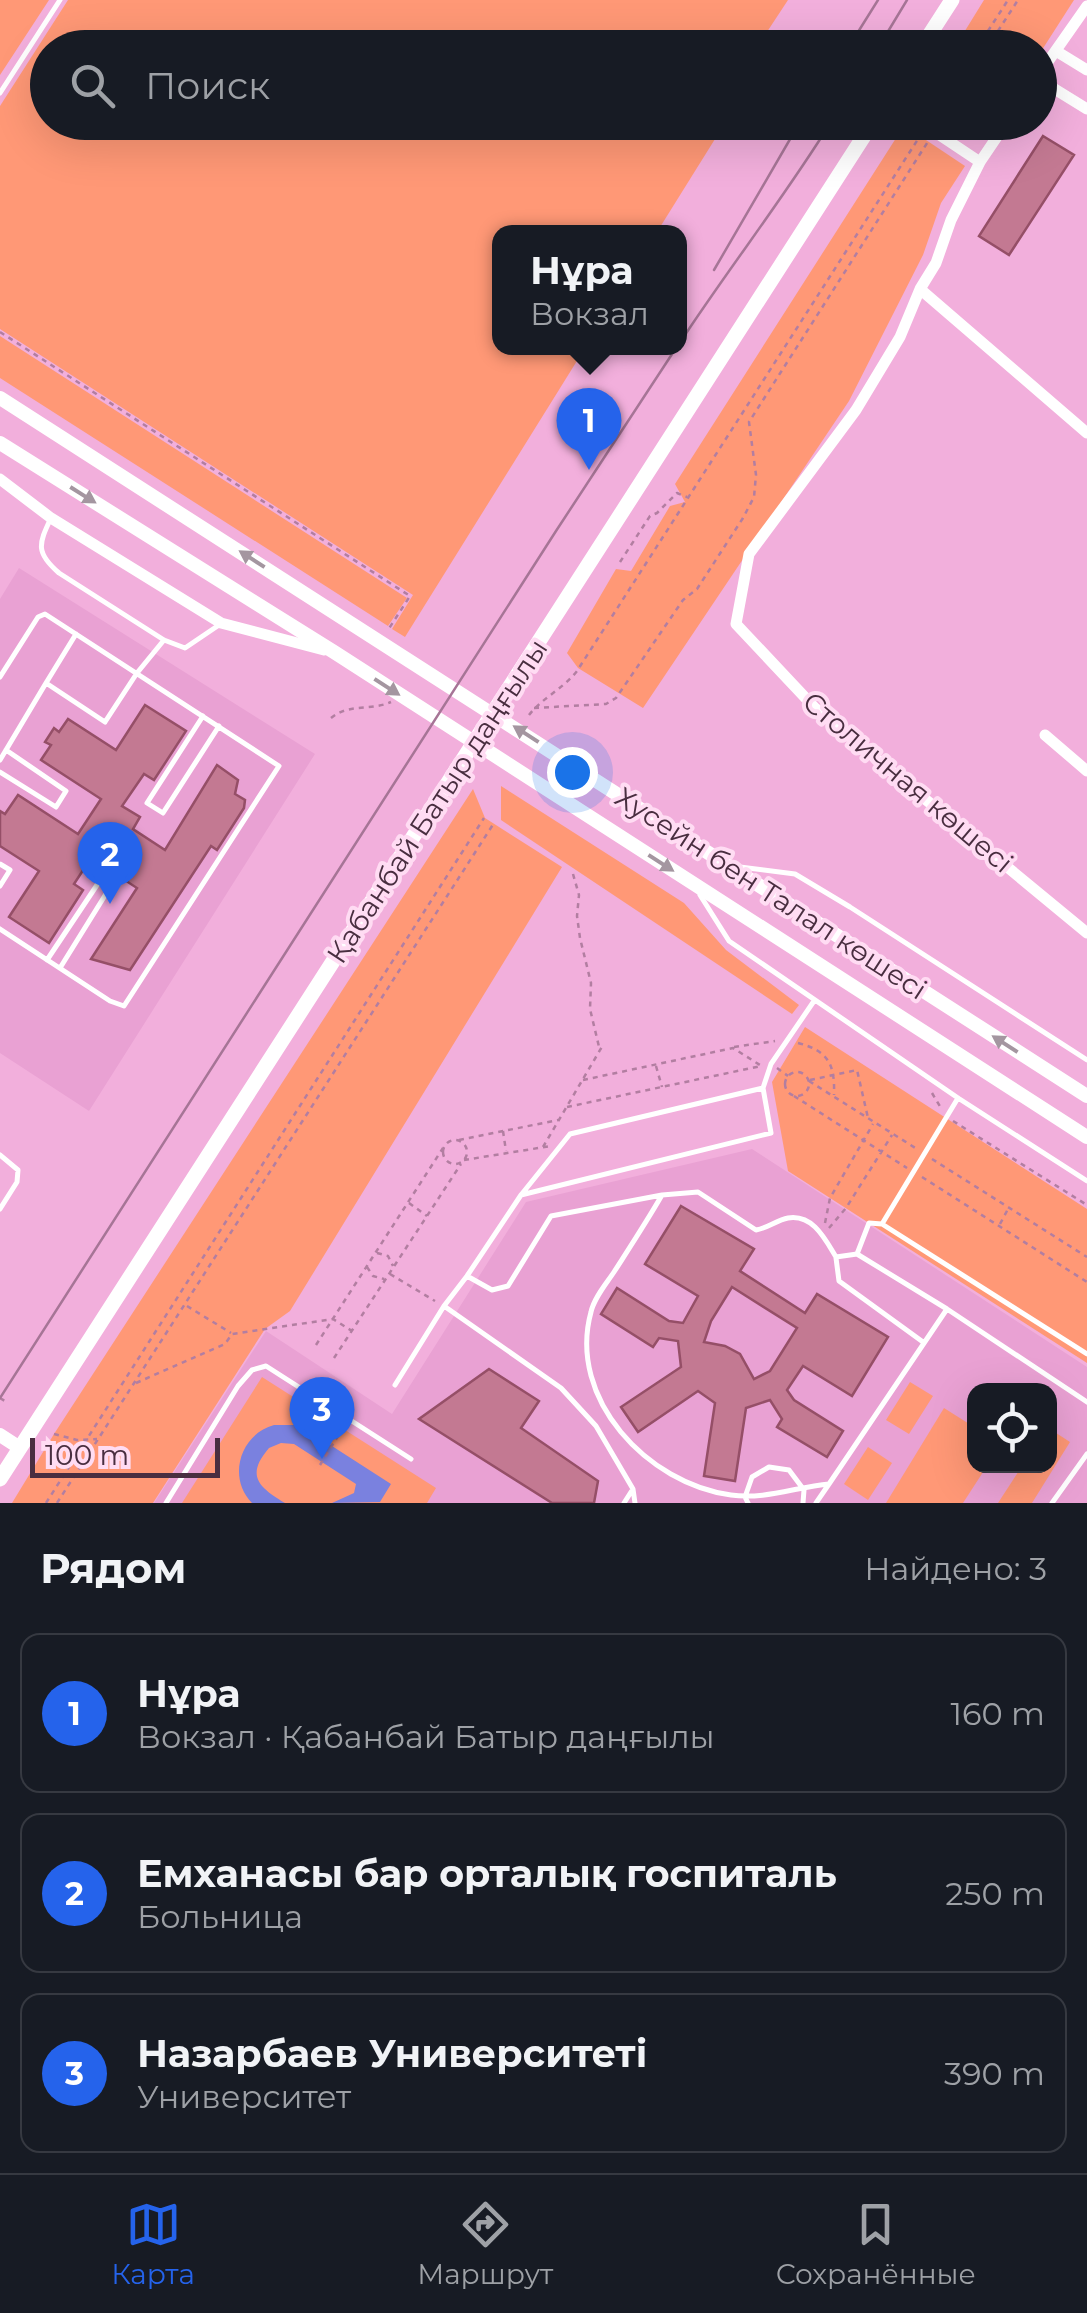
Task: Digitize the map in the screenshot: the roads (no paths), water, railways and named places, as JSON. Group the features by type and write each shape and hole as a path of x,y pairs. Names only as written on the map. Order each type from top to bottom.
{"main road":[{"path":"933,30 952,0"},
{"name":"Қабанбай Батыр даңғылы","path":"0,1479 861,140"}],"street":[{"path":"1057,50 1087,6"},
{"path":"1057,52 1087,70"},
{"path":"1057,88 1087,109"},
{"path":"946,140 980,162"},
{"path":"995,140 950,220 936,263 920,289 1087,433"},
{"name":"Столичная көшесі","path":"920,289 900,337 856,410 749,554 736,624 816,708 1087,932"},
{"name":"Хусейн бен Талал көшесі","path":"0,398 1087,1096"},
{"name":"Хусейн бен Талал көшесі","path":"0,443 334,652 1087,1137"},
{"path":"0,479 51,518 221,623 334,652"},
{"path":"1045,735 1087,771"},
{"path":"0,1435 20,1448"}],"lane":[{"path":"40,30 60,0"},
{"path":"0,92 30,46"},
{"path":"51,518 41,545 46,562 164,640 184,648 221,623"},
{"path":"0,677 38,616 45,614 279,766 124,1006 110,1001 0,929"},
{"path":"0,760 76,634"},
{"path":"46,683 105,722 164,640"},
{"path":"203,716 147,803 163,813 219,726"},
{"path":"0,772 56,807 66,791 6,750"},
{"path":"0,864 10,870 0,886"},
{"path":"728,865 796,874 1087,1060"},
{"path":"47,960 99,882 109,889 60,968"},
{"path":"693,884 730,941 958,1098 1087,1181"},
{"path":"521,1195 771,1133 763,1088 771,1064 814,1001"},
{"path":"394,1384 521,1195 570,1134 763,1088"},
{"path":"882,1224 958,1098"},
{"path":"0,1155 18,1170 18,1182 0,1210"},
{"path":"467,1276 492,1290 508,1286 550,1216 698,1192 756,1230 790,1218 812,1223 836,1257 840,1281 923,1342"},
{"path":"662,1195 592,1308 587,1333 590,1370 605,1409 617,1428 652,1464 685,1483 746,1500 828,1484"},
{"path":"857,1254 869,1224 882,1224 1087,1354"},
{"path":"836,1257 857,1254 947,1308 1087,1402"},
{"path":"444,1306 562,1388 596,1426 632,1489 635,1503"},
{"path":"816,1503 947,1308"},
{"path":"166,1503 238,1386 252,1370 266,1366 411,1459"},
{"path":"1052,1503 1087,1454"},
{"path":"746,1500 752,1477 769,1467 790,1470 804,1490 804,1503"},
{"path":"624,1503 632,1489"}],"water":[{"path":"274,1425 304,1428 391,1484 380,1502 332,1503 354,1493 356,1484 294,1444 281,1443 269,1448 257,1473 262,1486 285,1503 252,1503 240,1482 241,1458 253,1437"}],"tram line":[{"path":"859,30 878,0"},
{"path":"889,30 907,0"},
{"path":"714,270 790,140"},
{"path":"687,332 819,140"},
{"path":"0,1398 671,355"}],"place":[{"name":"Нұра","path":"589,470"},
{"name":"Емханасы бар орталық госпиталь","path":"110,904"},
{"name":"Назарбаев Университеті","path":"322,1459"}]}
